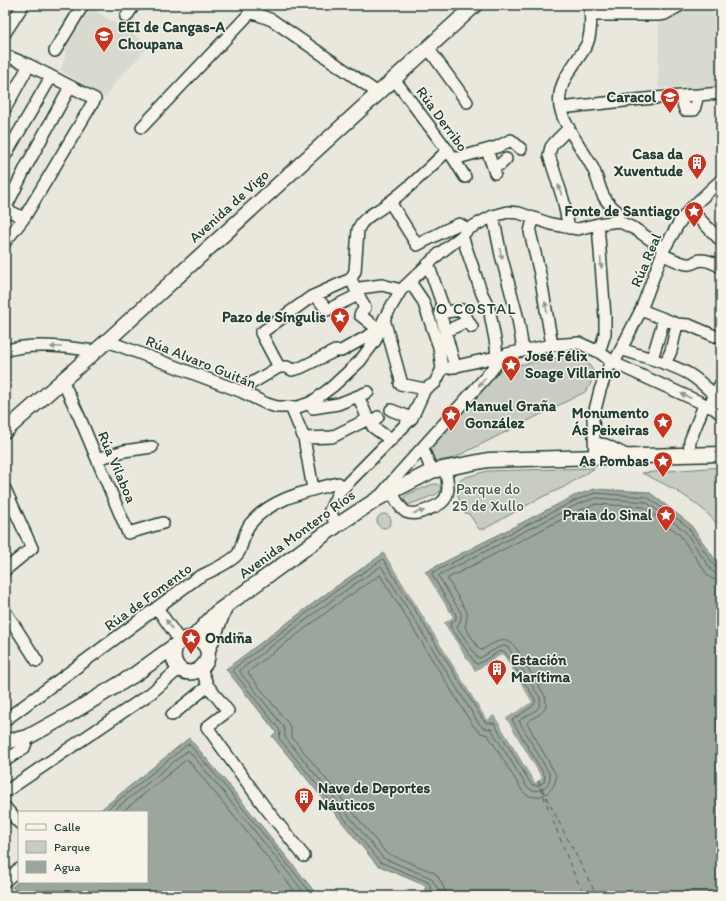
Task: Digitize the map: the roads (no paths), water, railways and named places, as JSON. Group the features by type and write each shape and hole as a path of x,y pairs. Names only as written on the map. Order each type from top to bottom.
{"main road":[{"name":"Avenida de Vigo","path":"5,431 475,5"},
{"name":"Avenida Montero Ríos","path":"134,675 183,641 216,613 225,608 336,526 385,495 438,469 488,460 595,450 629,457 721,454"},
{"path":"5,742 28,737 68,715 134,675 167,664 178,666 188,672 201,669 207,660 208,650 225,608"},
{"path":"178,666 174,658 174,651 183,641 200,640 208,650"}],"street":[{"path":"5,33 23,5"},
{"path":"55,51 83,5"},
{"path":"126,16 134,5"},
{"path":"618,221 618,212 603,198 591,165 569,128 560,108 562,85 590,35 591,10 632,10 658,15 665,14 681,5"},
{"path":"142,127 249,8 272,20 378,93"},
{"path":"428,48 467,102"},
{"path":"5,59 7,56 29,65 95,99 24,218 5,242"},
{"path":"5,109 29,65"},
{"path":"5,156 51,77"},
{"name":"Rúa Derribo","path":"394,79 448,150 465,177"},
{"path":"24,218 5,209 30,159 70,87"},
{"path":"560,108 658,97 721,93"},
{"path":"568,228 563,199 549,155 551,147 569,128"},
{"path":"454,159 497,147 511,140 521,149"},
{"path":"379,330 360,315 365,308 354,287 358,230 360,224 402,193 448,150"},
{"path":"488,150 494,170 506,159"},
{"name":"Rúa Real","path":"595,450 593,418 600,390 613,362 641,310 664,252 679,223 690,209 721,180"},
{"path":"390,202 417,245 448,228 459,224 466,233 482,294 489,308 496,345 496,360 486,377 423,449 397,476 385,495 404,511 409,513 416,514 441,504 446,498 448,491 448,480 423,449"},
{"path":"690,209 721,241"},
{"path":"313,489 304,438 289,407 298,407 310,403 333,386 360,361 375,341 384,319 401,290 440,253 466,233 493,216 508,212 568,228 578,229 618,221 635,230 664,252 687,264 692,264 703,260 713,262 721,267"},
{"path":"493,216 501,255 518,319 523,350"},
{"path":"533,219 530,232 540,274 552,345"},
{"path":"598,224 605,317 604,334 599,352"},
{"path":"428,264 444,310"},
{"path":"336,526 330,510 338,493 412,418 425,389 435,383 442,369 438,347 423,301 410,282"},
{"path":"280,367 261,333 315,295 354,287 360,288 382,285 401,290"},
{"path":"315,295 327,310 354,287"},
{"path":"444,310 440,312 455,367"},
{"path":"427,312 462,310 470,324 446,331"},
{"path":"641,310 677,324 689,325 715,336"},
{"path":"384,319 401,384 425,389"},
{"path":"652,359 664,319"},
{"path":"665,364 671,350 677,324"},
{"path":"244,393 247,386 280,367 287,366 292,370 300,368 335,351 341,351 379,330"},
{"name":"Rúa Alvaro Guitán","path":"106,341 244,393 267,404 289,407"},
{"path":"442,369 496,360 507,354 523,350 552,345 579,343 599,352 613,362 706,405 721,414"},
{"path":"5,351 15,347 64,347 94,351"},
{"path":"621,349 652,359 687,374 699,381 718,397"},
{"name":"Rúa Vilaboa","path":"62,380 79,416 128,533 163,523"},
{"path":"688,455 690,441 706,405 718,397 721,383"},
{"path":"310,403 312,408 321,407 338,404 363,394 372,418 373,427 391,440"},
{"path":"391,410 412,418"},
{"path":"304,438 332,437 372,418"},
{"path":"97,459 124,451 152,447"},
{"name":"Rúa de Fomento","path":"5,720 197,578 216,569 238,554 250,524 274,504 313,489 338,483 343,487"},
{"path":"5,489 32,548 5,570"},
{"path":"157,608 183,641"},
{"path":"5,611 37,662"},
{"path":"5,792 151,693 178,666"},
{"path":"201,669 208,686 228,711 207,727 264,806 304,856"},
{"path":"172,714 208,686"},
{"path":"5,761 24,748 28,737"},
{"path":"5,807 18,822"},
{"path":"5,881 18,870"}],"water":[{"path":"594,489 649,492 690,524 721,568 721,896 434,896 424,892 426,886 377,865 272,736 276,732 226,669 331,590 384,553 487,719 494,715 535,783 542,778 505,717 531,702 503,655 475,671 444,623 453,617 425,572 574,496"},
{"path":"189,738 318,896 20,896 12,887 18,882 148,883 148,811 99,811"}],"place":[{"name":"EEI de Cangas-A Choupana","path":"104,53"},
{"name":"Caracol","path":"670,114"},
{"name":"Casa da Xuventude","path":"697,180"},
{"name":"Fonte de Santiago","path":"694,228"},
{"name":"Pazo de Síngulis","path":"340,334"},
{"name":"José Félix Soage Villarino","path":"511,382"},
{"name":"Manuel Graña González","path":"451,432"},
{"name":"Monumento Ás Peixeiras","path":"663,439"},
{"name":"As Pombas","path":"663,478"},
{"name":"Praia do Sinal","path":"666,532"},
{"name":"Ondiña","path":"191,655"},
{"name":"Estación Marítima","path":"497,686"},
{"name":"Nave de Deportes Náuticos","path":"304,814"}],"district":[{"name":"O COSTAL","path":"476,308"}],"park label":[{"name":"Parque do 25 de Xullo","path":"488,498"}]}
